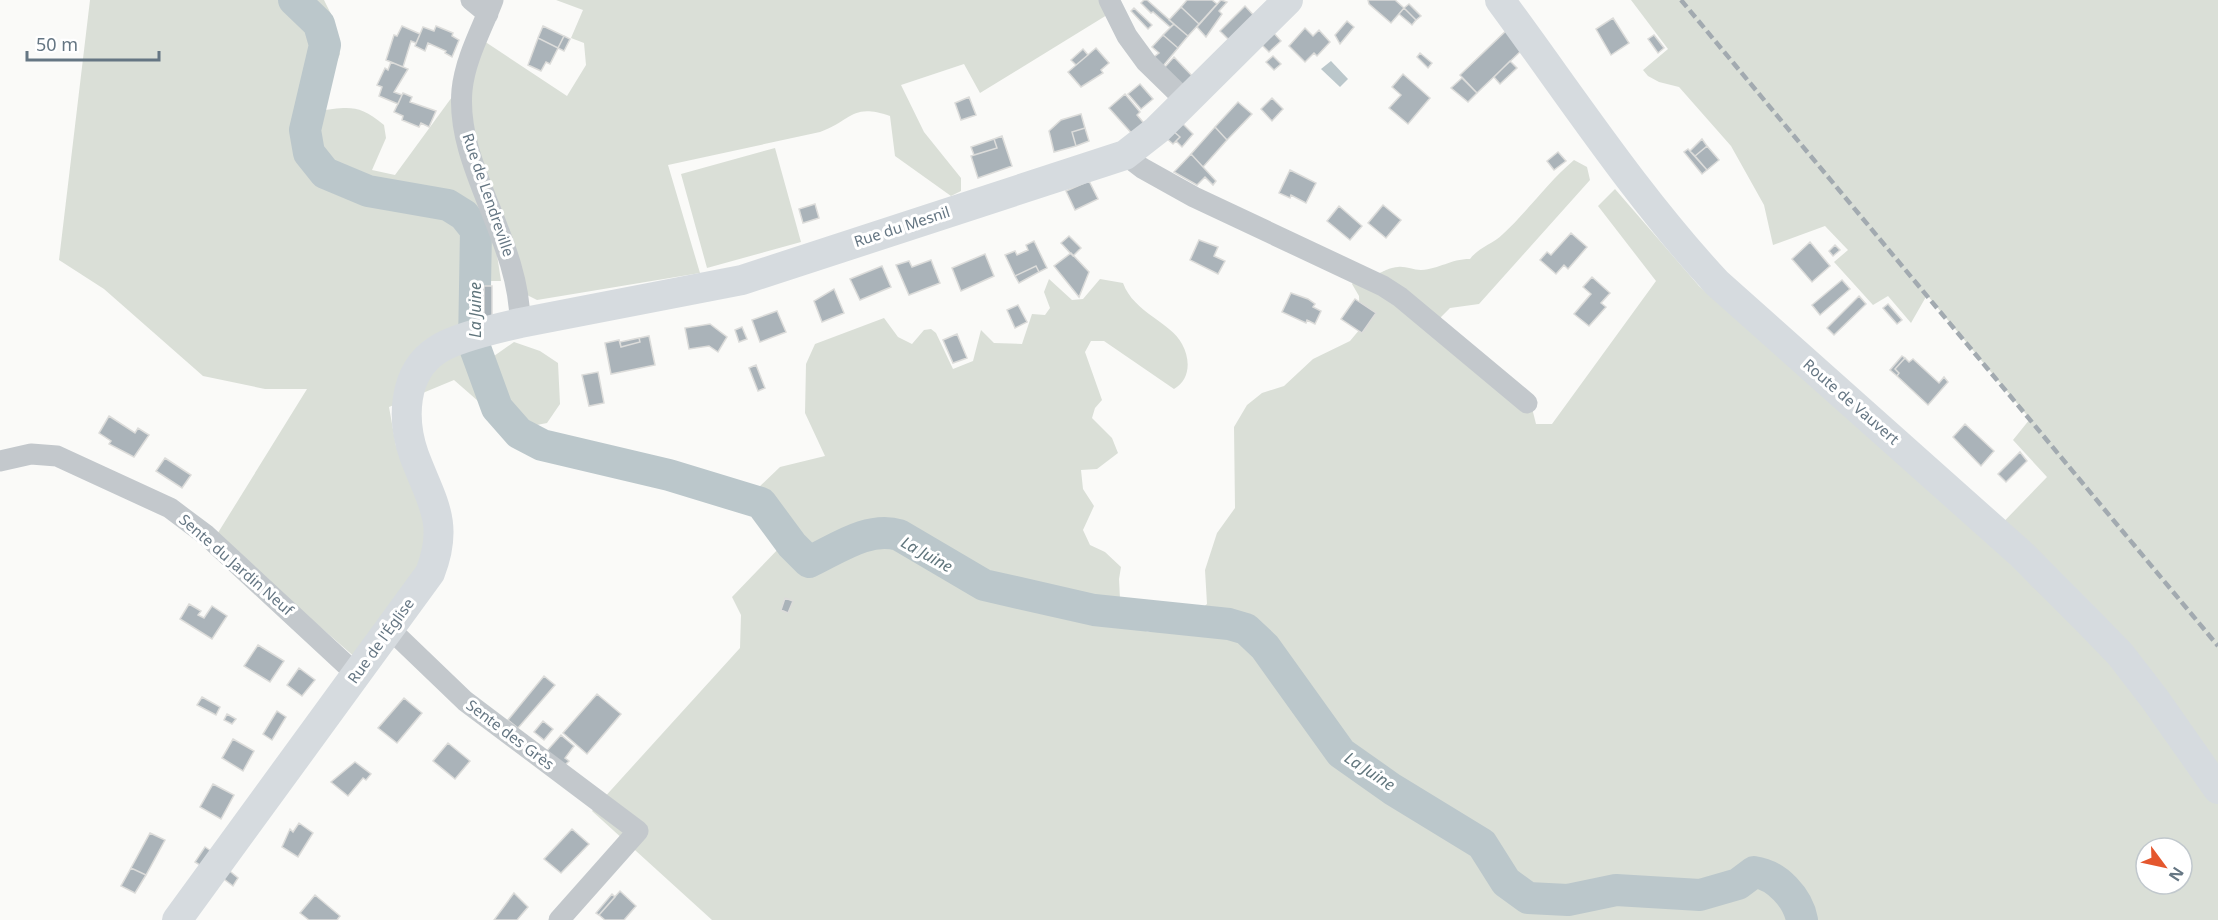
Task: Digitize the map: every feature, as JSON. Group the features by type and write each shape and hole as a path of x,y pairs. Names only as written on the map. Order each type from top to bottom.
{"street":[{"path":"471,0 491,7"},
{"path":"1108,0 1127,36 1146,62 1186,101"},
{"name":"Rue du Mesnil","path":"457,342 487,331 520,323 742,280 1125,155 1156,130 1288,0"},
{"name":"Route de Vauvert","path":"1500,0 1620,166 1680,243 1717,283 2020,553 2084,617 2120,654 2218,789"},
{"name":"Rue de Lendreville","path":"491,7 467,63 462,88 461,112 468,146 515,272 520,300 520,323"},
{"path":"1125,155 1142,168 1194,197 1383,286 1527,404"},
{"name":"Rue de l'Église","path":"177,920 430,573 438,552 440,532 438,511 406,430 405,408 412,384 422,365 437,350 457,342"},
{"name":"Sente du Jardin Neuf","path":"0,461 31,454 57,456 170,508 206,535 356,674"},
{"name":"Sente des Grès","path":"390,629 465,701 638,831 559,920"}],"shaded area":[{"path":"90,0 324,0 331,14 340,54 316,111 352,108 366,113 384,125 386,138 372,170 395,175 452,97 458,59 484,41 567,96 586,65 584,43 571,38 583,10 556,0 1108,0 1107,15 980,93 964,64 901,85 924,132 961,178 961,191 951,196 895,156 890,116 867,111 859,112 820,132 668,165 700,273 537,300 525,294 494,235 501,281 469,281 471,321 461,320 467,360 494,356 514,342 540,351 558,363 560,404 547,423 511,430 454,380 389,407 396,446 432,528 418,569 357,659 216,536 307,389 265,389 203,376 104,289 59,260"},
{"path":"1631,0 2218,0 2218,920 712,920 592,811 740,648 741,615 732,597 782,545 760,521 756,508 756,490 780,467 825,456 805,413 806,364 815,344 884,318 898,337 912,344 924,330 931,329 936,333 953,369 973,361 981,330 994,343 1022,344 1032,314 1045,315 1050,308 1044,292 1049,279 1072,300 1083,299 1100,279 1123,283 1135,302 1177,336 1185,350 1188,363 1186,375 1174,389 1104,341 1091,341 1085,352 1102,400 1095,408 1092,418 1112,438 1118,453 1097,469 1081,470 1083,489 1094,506 1083,530 1090,545 1105,552 1121,567 1119,579 1121,619 1148,632 1180,627 1207,604 1205,570 1217,533 1235,508 1234,427 1247,405 1262,393 1284,386 1313,359 1350,341 1360,329 1359,296 1352,284 1358,273 1377,274 1401,267 1428,269 1470,259 1503,234 1574,160 1587,167 1590,180 1479,304 1450,308 1441,317 1443,332 1532,408 1536,424 1552,424 1656,281 1598,206 1615,189 1699,286 1987,539 2047,477 2013,440 2030,419 1927,295 1911,323 1888,296 1873,305 1834,262 1848,250 1825,226 1773,245 1764,205 1731,146 1679,87 1659,82 1643,70 1668,49"},
{"path":"1331,61 1348,79 1340,87 1321,69"},
{"path":"775,148 801,242 707,268 681,174"}],"building":[{"path":"1147,0 1174,24 1170,27 1153,12 1151,13 1141,3"},
{"path":"1187,0 1212,0 1217,4 1199,24 1181,7"},
{"path":"1221,0 1227,2 1219,11 1222,14 1206,37 1197,27"},
{"path":"1368,0 1395,0 1404,8 1391,23 1369,4"},
{"path":"1409,4 1421,16 1416,20 1404,8"},
{"path":"1245,6 1257,19 1232,43 1220,31"},
{"path":"1181,7 1199,24 1188,36 1169,20"},
{"path":"1134,8 1152,25 1148,29 1131,11"},
{"path":"1404,8 1416,20 1412,25 1399,14"},
{"path":"1613,18 1629,43 1611,55 1596,29"},
{"path":"1347,21 1354,27 1340,44 1335,35"},
{"path":"1174,24 1188,36 1178,48 1163,35"},
{"path":"402,26 420,34 416,43 411,41 403,67 386,60 394,35 397,36"},
{"path":"436,26 453,33 452,36 459,40 452,57 445,53 446,51 428,43 425,51 415,46 423,27 434,31"},
{"path":"543,26 564,36 558,48 538,38"},
{"path":"1305,28 1313,36 1319,30 1330,42 1317,56 1314,53 1305,62 1289,46"},
{"path":"1509,28 1524,48 1477,93 1460,75"},
{"path":"1270,29 1281,41 1269,52 1258,41"},
{"path":"1163,35 1178,48 1163,66 1154,57 1159,53 1152,47"},
{"path":"1654,35 1664,48 1658,53 1648,39"},
{"path":"564,36 570,39 564,51 558,48"},
{"path":"538,38 558,48 550,64 546,62 541,71 528,65"},
{"path":"1096,48 1109,63 1101,70 1103,73 1081,87 1068,72"},
{"path":"1083,49 1088,55 1076,65 1071,60"},
{"path":"1420,53 1432,63 1428,68 1417,57"},
{"path":"1273,56 1281,64 1274,70 1266,62"},
{"path":"1174,57 1196,80 1182,85 1164,68"},
{"path":"1510,61 1517,68 1500,84 1494,77"},
{"path":"391,62 408,69 394,92 402,95 398,104 379,96 382,87 377,85 385,68 388,70"},
{"path":"1403,74 1430,98 1408,124 1389,108 1401,95 1392,87"},
{"path":"1462,78 1477,93 1468,102 1451,88"},
{"path":"1140,84 1153,99 1141,109 1128,94"},
{"path":"403,93 412,97 410,102 436,111 429,127 421,123 419,127 402,120 403,116 394,112"},
{"path":"1125,94 1140,112 1137,115 1147,127 1135,137 1109,108"},
{"path":"969,97 976,115 961,120 955,103"},
{"path":"1272,98 1283,109 1272,121 1261,109"},
{"path":"1238,102 1252,114 1227,140 1215,127"},
{"path":"1081,114 1085,128 1072,132 1076,146 1054,152 1049,131 1061,120"},
{"path":"1180,121 1193,134 1182,147 1176,141 1180,137 1172,130"},
{"path":"1215,127 1227,140 1203,167 1191,154"},
{"path":"1085,128 1089,141 1076,146 1072,132"},
{"path":"1172,130 1180,137 1173,144 1165,137"},
{"path":"1002,136 1012,166 978,178 971,156 997,148 994,139"},
{"path":"994,139 997,148 974,155 971,147"},
{"path":"1702,139 1707,146 1695,156 1690,151"},
{"path":"1707,146 1719,160 1707,170 1695,156"},
{"path":"1688,149 1707,170 1702,174 1684,152"},
{"path":"1558,152 1566,161 1554,170 1547,161"},
{"path":"1191,154 1216,181 1213,185 1205,177 1197,185 1174,172"},
{"path":"1290,170 1316,183 1306,203 1291,195 1290,198 1279,193"},
{"path":"1089,181 1098,199 1075,210 1066,191"},
{"path":"815,204 819,218 803,223 799,209"},
{"path":"1383,205 1401,220 1386,238 1368,223"},
{"path":"1339,206 1362,226 1350,240 1327,221"},
{"path":"1571,233 1587,247 1568,269 1564,265 1556,274 1540,260 1547,252 1551,255"},
{"path":"1069,236 1081,248 1073,256 1061,243"},
{"path":"1199,240 1218,247 1214,256 1225,261 1218,274 1190,260"},
{"path":"1034,241 1047,268 1039,272 1036,266 1015,276 1005,255 1015,251 1017,255 1028,250 1026,245"},
{"path":"1810,242 1830,266 1812,282 1792,259"},
{"path":"1835,245 1840,250 1833,256 1829,251"},
{"path":"1071,253 1089,272 1079,297 1054,266"},
{"path":"985,254 994,276 961,291 952,268"},
{"path":"931,260 940,283 909,295 896,265 909,261 912,267"},
{"path":"882,266 891,287 860,300 850,279"},
{"path":"1036,266 1039,272 1019,283 1015,276"},
{"path":"1592,277 1610,293 1601,303 1606,307 1589,326 1574,314 1591,294 1583,287"},
{"path":"1842,280 1850,289 1820,315 1812,305"},
{"path":"484,286 492,286 492,317 484,318"},
{"path":"834,289 844,313 822,322 814,301"},
{"path":"1291,293 1308,299 1315,304 1313,307 1321,311 1315,324 1307,320 1306,323 1282,312"},
{"path":"1859,296 1866,304 1834,335 1827,328"},
{"path":"1355,299 1376,313 1362,333 1341,319"},
{"path":"1888,304 1902,320 1897,324 1883,308"},
{"path":"1018,305 1027,322 1015,328 1007,310"},
{"path":"777,311 786,332 760,342 752,320"},
{"path":"710,324 727,337 718,352 709,346 689,349 685,328"},
{"path":"742,327 747,339 739,342 735,330"},
{"path":"957,334 967,358 953,363 943,340"},
{"path":"649,336 655,365 611,374 605,343 619,340 621,347 640,342 639,338"},
{"path":"639,338 640,342 621,347 620,342"},
{"path":"1902,356 1905,358 1895,369 1899,373 1897,376 1890,370"},
{"path":"1905,358 1909,362 1913,359 1939,383 1944,377 1948,382 1928,405 1897,376 1899,373 1895,369"},
{"path":"756,365 765,388 758,391 749,368"},
{"path":"598,372 604,403 589,406 582,375"},
{"path":"109,416 135,433 138,428 149,435 134,457 109,444 111,441 99,433"},
{"path":"1965,424 1994,451 1981,466 1953,437"},
{"path":"2020,452 2027,461 2006,482 1998,474"},
{"path":"165,458 191,475 182,488 156,471"},
{"path":"785,598 793,601 788,613 781,610"},
{"path":"189,604 201,611 198,615 204,618 212,606 227,616 212,639 180,619"},
{"path":"258,645 284,661 270,682 244,666"},
{"path":"299,668 315,680 302,696 287,685"},
{"path":"544,676 555,685 518,728 508,720"},
{"path":"597,694 621,714 587,754 563,733"},
{"path":"202,697 220,707 216,715 197,705"},
{"path":"404,698 422,713 397,743 378,728"},
{"path":"277,711 286,717 272,740 263,734"},
{"path":"227,714 236,719 232,724 224,720"},
{"path":"543,721 553,729 544,740 534,732"},
{"path":"561,735 574,746 565,758 569,761 564,766 545,753"},
{"path":"233,739 254,751 243,771 222,758"},
{"path":"448,743 470,761 455,779 433,761"},
{"path":"355,762 371,774 366,780 363,778 348,796 331,782"},
{"path":"213,784 234,795 221,819 200,807"},
{"path":"299,823 313,833 298,857 282,847 290,829 293,832"},
{"path":"572,829 589,844 561,873 544,859"},
{"path":"150,833 165,840 146,875 131,868"},
{"path":"205,847 214,853 203,867 195,862"},
{"path":"131,868 146,875 135,893 121,886"},
{"path":"226,868 238,878 233,886 220,876"},
{"path":"620,891 636,906 624,920 605,920 599,915"},
{"path":"514,893 528,907 517,920 494,920"},
{"path":"612,894 615,897 599,915 596,913"},
{"path":"315,895 340,916 337,920 309,920 300,913"}],"waterway":[{"name":"La Juine","path":"294,0 319,24 325,45 305,130 309,153 325,173 368,191 448,205 464,215 476,230 474,345 497,408 519,433 542,445 669,475 761,503 792,545 809,562 853,540 887,533 899,535 984,585 1094,610 1229,624 1246,629 1265,647 1341,753 1392,789 1482,844 1506,882 1528,898 1568,900 1616,890 1700,895 1738,884 1754,872 1771,878 1785,889 1796,904 1802,920"}],"railway":[{"path":"1681,0 2218,646"}]}
